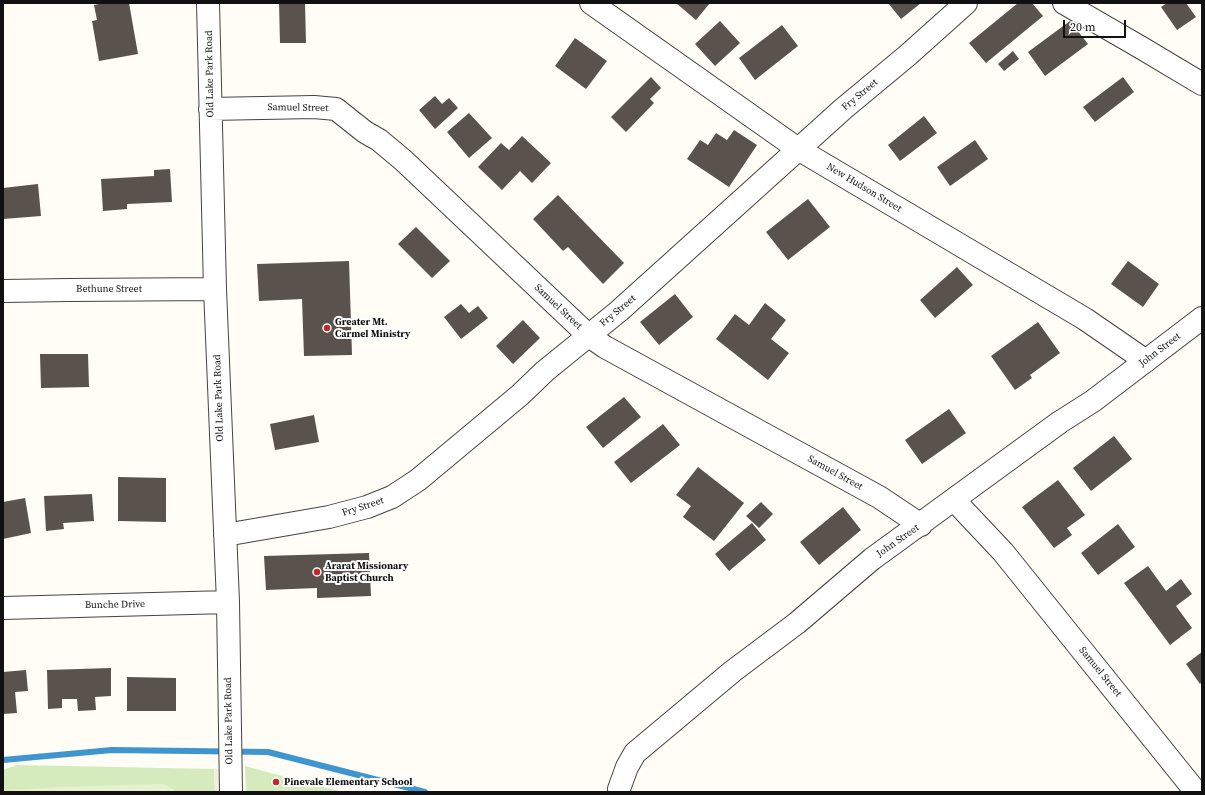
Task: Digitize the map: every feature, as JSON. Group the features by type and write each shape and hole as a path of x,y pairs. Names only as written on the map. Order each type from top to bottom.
{"street":[{"name":"Old Lake Park Road","path":"208,3 215,289 228,602 231,792"},
{"name":"New Hudson Street","path":"591,3 798,149 1085,319 1146,361"},
{"name":"Fry Street","path":"225,535 329,517 367,507 392,497 418,480 520,395 545,371 618,311 681,256 798,149 966,3"},
{"path":"1064,3 1202,84"},
{"name":"Samuel Street","path":"210,109 314,107 336,109 365,132 379,140 403,160 589,336 612,351 879,497 921,525"},
{"name":"Bethune Street","path":"3,291 215,289"},
{"name":"John Street","path":"619,789 627,767 635,753 734,671 797,623 872,559 921,525 1060,422 1093,401 1202,318"},
{"name":"Samuel Street","path":"954,500 1004,552 1196,792"},
{"name":"Bunche Drive","path":"3,608 228,602"}],"green space":[{"path":"17,765 214,769 215,792 3,792 3,770"},
{"name":"Pinevale Elementary School","path":"245,766 271,773 343,792 246,792"},
{"path":"162,784 176,792 3,792 60,787"}],"shaded area":[{"path":"222,768 223,792 215,792 214,769"}],"building":[{"path":"104,3 129,3 138,54 99,61 92,21 97,20 94,5"},
{"path":"279,3 305,3 306,43 280,43"},
{"path":"676,3 710,3 696,20"},
{"path":"888,3 921,3 901,19"},
{"path":"1018,3 1032,3 1043,16 986,63 969,43"},
{"path":"1167,3 1186,3 1196,17 1177,30 1161,7"},
{"path":"720,21 740,43 715,66 695,44"},
{"path":"1070,21 1088,44 1045,76 1028,52"},
{"path":"782,25 798,46 755,80 739,58"},
{"path":"575,38 607,61 586,89 555,66"},
{"path":"1013,51 1019,59 1004,71 998,64"},
{"path":"651,77 661,88 650,99 654,103 626,132 611,117"},
{"path":"1123,77 1134,92 1095,122 1083,107"},
{"path":"435,96 442,104 449,98 458,108 435,129 419,110"},
{"path":"469,113 492,138 469,158 447,132"},
{"path":"924,116 937,133 900,161 888,145"},
{"path":"734,130 757,145 729,187 687,159 700,140 708,145 716,133 727,140"},
{"path":"522,136 551,163 532,183 520,171 502,190 478,167 501,143 509,150"},
{"path":"975,140 988,159 950,186 937,167"},
{"path":"170,169 172,202 127,204 127,209 103,211 101,179 154,176 154,170"},
{"path":"38,184 41,216 3,219 3,188"},
{"path":"558,195 624,263 603,284 568,247 563,251 533,219"},
{"path":"808,199 830,227 788,260 766,232"},
{"path":"416,227 450,261 432,278 398,244"},
{"name":"Greater Mt. Carmel Ministry","path":"349,261 352,355 304,356 302,299 259,301 257,264"},
{"path":"1128,261 1159,284 1143,307 1111,284"},
{"path":"957,267 973,285 935,318 920,300"},
{"path":"675,294 693,317 659,345 640,322"},
{"path":"765,303 786,320 771,339 789,353 768,380 716,339 735,314 749,325"},
{"path":"461,304 469,313 478,306 488,318 461,339 444,317"},
{"path":"523,320 540,338 513,364 496,346"},
{"path":"1038,322 1060,353 1030,375 1032,378 1015,390 991,356"},
{"path":"40,354 88,354 89,387 41,388"},
{"path":"624,397 641,417 603,448 586,427"},
{"path":"949,409 966,433 922,464 905,440"},
{"path":"314,415 319,442 275,450 270,424"},
{"path":"663,424 680,445 631,483 614,462"},
{"path":"1114,436 1132,459 1091,491 1073,468"},
{"path":"698,467 744,503 714,541 683,517 691,506 676,495"},
{"path":"118,477 166,478 166,522 118,521"},
{"path":"1058,480 1085,515 1067,528 1072,535 1054,548 1022,507"},
{"path":"92,494 94,521 63,523 64,529 46,531 44,496"},
{"path":"25,498 31,533 3,539 3,502"},
{"path":"761,502 773,514 759,528 746,516"},
{"path":"843,507 861,530 819,565 800,542"},
{"path":"752,523 766,540 729,571 715,554"},
{"path":"1118,524 1135,547 1098,575 1081,553"},
{"name":"Ararat Missionary Baptist Church","path":"369,553 371,596 317,598 317,588 266,590 264,556"},
{"path":"1148,566 1166,591 1181,579 1192,594 1176,606 1192,628 1170,645 1124,583"},
{"path":"1202,652 1202,682 1200,684 1186,664"},
{"path":"111,668 111,696 95,697 96,710 78,711 77,699 62,699 62,708 48,709 47,670"},
{"path":"26,670 28,691 15,692 17,713 3,714 3,672"},
{"path":"127,677 176,678 176,711 127,711"}],"waterway":[{"path":"3,760 112,750 268,752 425,792"}],"place":[{"name":"Greater Mt. Carmel Ministry","path":"327,328"},
{"name":"Ararat Missionary Baptist Church","path":"317,572"},
{"name":"Pinevale Elementary School","path":"276,782"}]}
